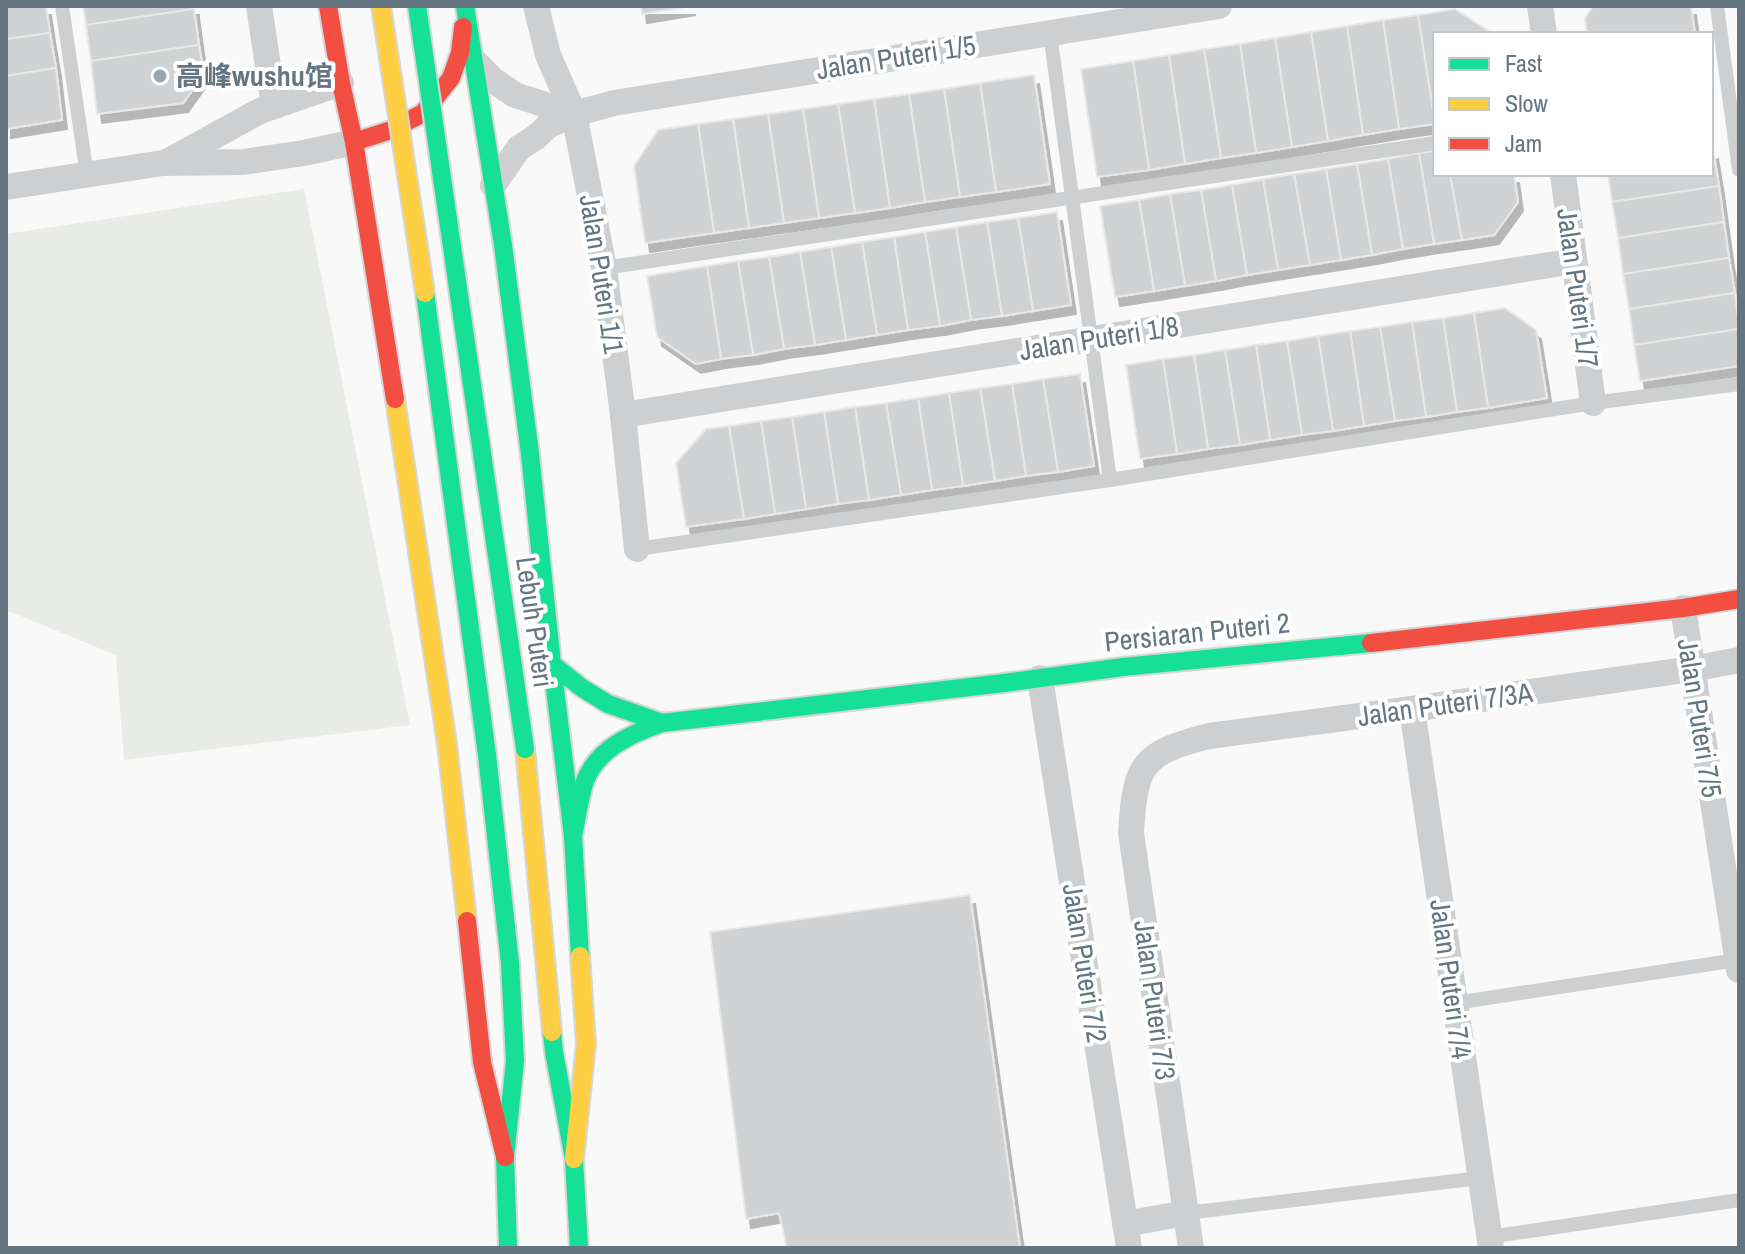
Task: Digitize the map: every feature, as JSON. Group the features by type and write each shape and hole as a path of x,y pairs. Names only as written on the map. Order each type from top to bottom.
{"main road":[{"path":"328,6 375,265 447,744 482,1062 505,1157"},
{"path":"381,6 402,129 451,470 510,963 515,1061 505,1157 508,1248"},
{"name":"Lebuh Puteri","path":"417,6 525,749 554,1052 574,1159 579,1248"},
{"path":"354,142 391,130 423,113 451,78 460,53 465,7"},
{"path":"465,7 500,226 530,454 573,836 586,1044 574,1159"},
{"path":"375,265 393,242 426,211 469,212 500,226"},
{"name":"Persiaran Puteri 2","path":"573,836 586,779 599,760 611,745 662,723 1123,667 1390,641 1739,599"},
{"name":"Persiaran Puteri 2","path":"552,664 608,704 662,723"}],"street":[{"path":"259,6 274,106"},
{"name":"Jalan Puteri 1/1","path":"536,6 548,55 574,114 604,268 637,549"},
{"name":"Jalan Puteri 1/5","path":"493,185 519,148 549,125 574,114 614,103 1219,6"},
{"path":"1540,6 1544,32"},
{"path":"475,62 493,80 515,95 574,114"},
{"path":"163,163 260,111 341,83"},
{"path":"6,187 163,163 243,162 354,142"},
{"name":"Jalan Puteri 1/7","path":"1563,176 1593,403"},
{"name":"Jalan Puteri 1/8","path":"623,415 1574,261"},
{"name":"Jalan Puteri 7/5","path":"1683,608 1738,965"},
{"name":"Jalan Puteri 7/3A","path":"1153,756 1177,744 1209,736 1739,660"},
{"name":"Jalan Puteri 7/2","path":"1040,678 1127,1236"},
{"name":"Jalan Puteri 7/4","path":"1412,709 1490,1242"},
{"name":"Jalan Puteri 7/3","path":"1153,756 1138,777 1131,833 1191,1248"},
{"path":"1127,1236 1186,1213"}],"lane":[{"path":"62,6 87,175"},
{"path":"1717,6 1739,170"},
{"path":"1050,33 1110,480"},
{"path":"604,268 1433,143"},
{"path":"637,549 1110,480 1593,403 1739,384"},
{"path":"1455,1003 1738,965"},
{"path":"1186,1213 1480,1178"},
{"path":"1490,1242 1739,1200"}],"shaded area":[{"path":"304,189 410,725 124,760 116,655 6,610 6,234"}],"building":[{"path":"6,6 46,6 50,33 6,39"},
{"path":"83,6 194,6 194,9 86,25"},
{"path":"641,6 691,6 642,14"},
{"path":"1593,6 1691,6 1695,32 1587,32 1585,18"},
{"path":"194,9 199,45 91,61 86,25"},
{"path":"1455,9 1490,32 1433,32 1433,111 1418,15"},
{"path":"1418,15 1433,124 1399,129 1383,20"},
{"path":"1383,20 1399,129 1363,135 1347,26"},
{"path":"1347,26 1363,135 1328,141 1311,32"},
{"path":"1311,32 1328,141 1292,147 1275,38"},
{"path":"50,33 56,68 6,76 6,39"},
{"path":"1275,38 1292,147 1256,153 1240,44"},
{"path":"1240,44 1256,153 1221,158 1204,49"},
{"path":"199,45 204,74 183,103 97,114 91,61"},
{"path":"1204,49 1221,158 1185,164 1169,55"},
{"path":"1169,55 1185,164 1149,170 1133,61"},
{"path":"1133,61 1149,170 1097,177 1081,69"},
{"path":"56,68 62,120 6,129 6,76"},
{"path":"1034,75 1050,184 996,192 980,83"},
{"path":"980,83 996,192 960,197 944,89"},
{"path":"944,89 960,197 925,202 909,94"},
{"path":"909,94 925,202 890,208 874,99"},
{"path":"874,99 890,208 855,213 838,104"},
{"path":"838,104 855,213 819,218 803,109"},
{"path":"803,109 819,218 784,223 768,114"},
{"path":"768,114 784,223 749,228 733,119"},
{"path":"733,119 749,228 714,233 698,124"},
{"path":"698,124 714,233 645,243 634,166 658,130"},
{"path":"1713,150 1719,186 1612,202 1608,176 1713,176"},
{"path":"1433,151 1433,176 1450,176 1462,240 1434,244 1419,153"},
{"path":"1419,153 1434,244 1403,249 1388,159"},
{"path":"1388,159 1403,249 1372,255 1357,164"},
{"path":"1357,164 1372,255 1341,260 1326,169"},
{"path":"1326,169 1341,260 1310,265 1294,174"},
{"path":"1294,174 1310,265 1278,270 1263,179"},
{"path":"1450,176 1514,176 1518,202 1494,235 1462,240"},
{"path":"1263,179 1278,270 1247,275 1232,185"},
{"path":"1232,185 1247,275 1216,281 1201,190"},
{"path":"1719,186 1724,222 1618,238 1612,202"},
{"path":"1201,190 1216,281 1185,286 1170,194"},
{"path":"1170,194 1185,286 1154,291 1139,200"},
{"path":"1139,200 1154,291 1115,297 1100,206"},
{"path":"1057,212 1071,305 1033,311 1018,218"},
{"path":"1018,218 1033,311 1002,316 987,222"},
{"path":"987,222 1002,316 971,320 956,227"},
{"path":"1724,222 1729,258 1623,274 1618,238"},
{"path":"956,227 971,320 940,326 925,232"},
{"path":"925,232 940,326 908,330 894,237"},
{"path":"894,237 908,330 877,335 862,242"},
{"path":"862,242 877,335 846,340 831,247"},
{"path":"831,247 846,340 815,345 800,252"},
{"path":"800,252 815,345 784,349 769,257"},
{"path":"769,257 784,349 753,355 738,261"},
{"path":"1729,258 1735,293 1629,309 1623,274"},
{"path":"738,261 753,355 721,359 707,266"},
{"path":"707,266 721,359 696,364 657,337 647,276"},
{"path":"1735,293 1739,329 1634,345 1629,309"},
{"path":"1505,308 1536,330 1547,398 1488,408 1474,313"},
{"path":"1474,313 1488,408 1457,412 1443,318"},
{"path":"1443,318 1457,412 1426,417 1412,322"},
{"path":"1412,322 1426,417 1395,421 1380,327"},
{"path":"1380,327 1395,421 1364,426 1350,331"},
{"path":"1739,329 1739,366 1640,381 1634,345"},
{"path":"1350,331 1364,426 1333,431 1318,336"},
{"path":"1318,336 1333,431 1302,435 1287,341"},
{"path":"1287,341 1302,435 1270,440 1256,345"},
{"path":"1256,345 1270,440 1240,445 1225,350"},
{"path":"1225,350 1240,445 1208,449 1194,355"},
{"path":"1194,355 1208,449 1177,454 1163,359"},
{"path":"1163,359 1177,454 1140,459 1126,365"},
{"path":"1080,374 1094,466 1058,472 1043,379"},
{"path":"1043,379 1058,472 1026,476 1012,384"},
{"path":"1012,384 1026,476 995,481 980,388"},
{"path":"980,388 995,481 963,486 949,393"},
{"path":"949,393 963,486 932,490 918,398"},
{"path":"918,398 932,490 901,495 886,403"},
{"path":"886,403 901,495 869,500 855,407"},
{"path":"855,407 869,500 838,504 824,412"},
{"path":"824,412 838,504 806,509 792,417"},
{"path":"792,417 806,509 775,514 761,421"},
{"path":"761,421 775,514 744,519 729,426"},
{"path":"729,426 744,519 686,527 676,463 706,429"},
{"path":"970,895 1020,1248 787,1248 779,1213 746,1219 710,932"}],"traffic: fast":[{"path":"417,6 525,749"},
{"path":"465,6 503,245 530,454 573,836 580,956"},
{"path":"425,293 487,755"},
{"path":"573,836 585,781 598,760 627,737 662,723 1123,667 1371,643"},
{"path":"552,664 608,704 662,723"},
{"path":"487,755 510,963 515,1061 505,1157 508,1248"},
{"path":"552,1032 574,1159 579,1248"}],"traffic: slow":[{"path":"381,6 425,293"},
{"path":"395,399 447,744 467,921"},
{"path":"525,749 552,1032"},
{"path":"574,1159 586,1044 580,956"}],"traffic: jam":[{"path":"328,6 354,142 395,399"},
{"path":"354,142 391,130 423,113 451,78 460,53 463,27"},
{"path":"1371,643 1739,599"},
{"path":"467,921 482,1062 505,1157"}],"place":[{"name":"高峰wushu馆","path":"160,76"}]}
